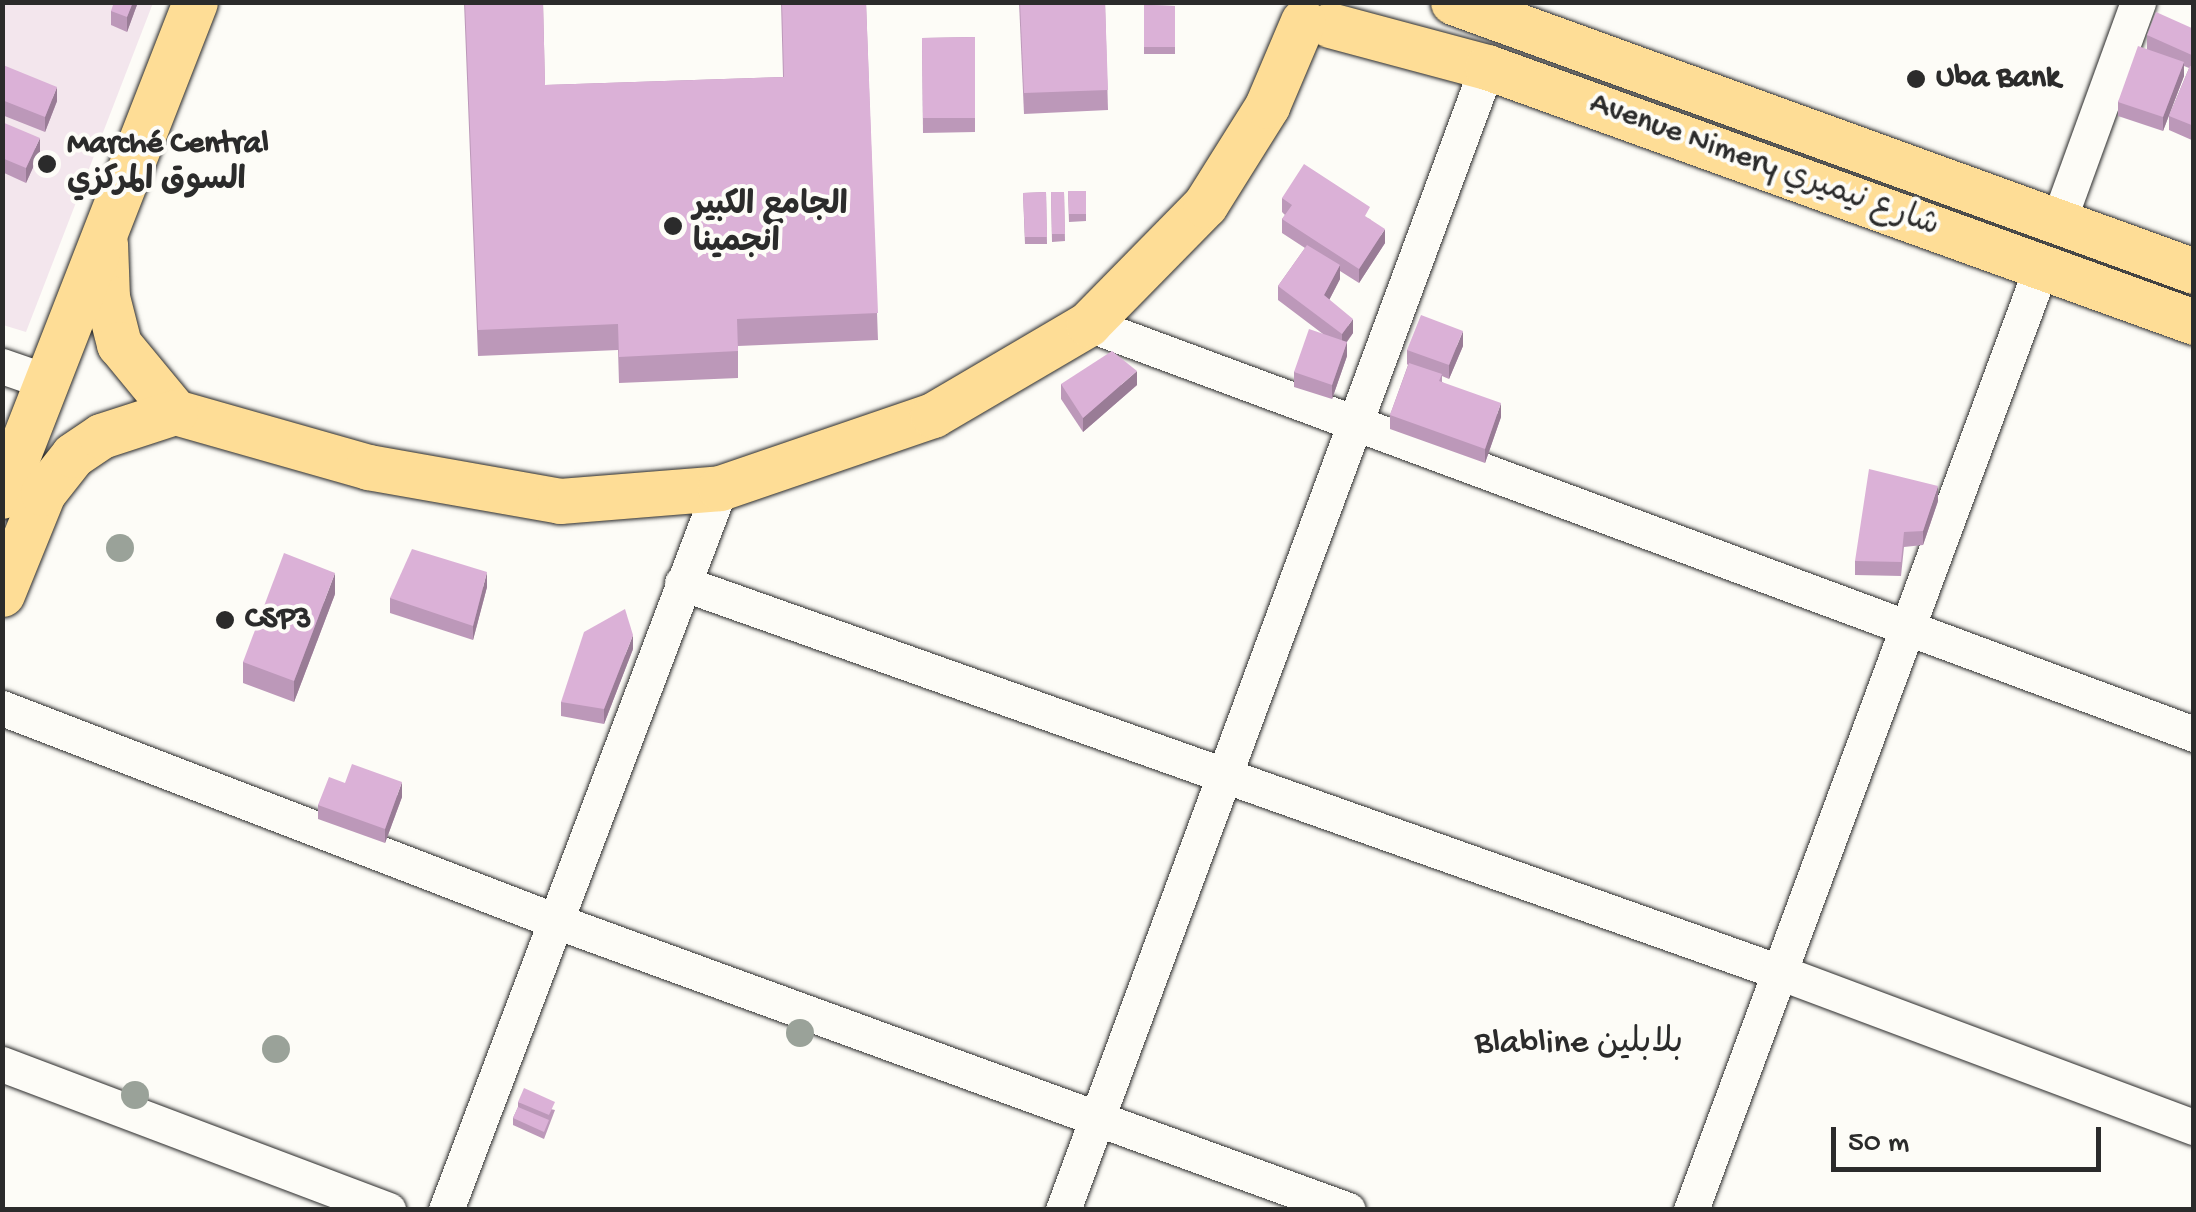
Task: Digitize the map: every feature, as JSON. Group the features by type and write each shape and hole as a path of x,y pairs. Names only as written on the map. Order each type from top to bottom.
{"main road":[{"path":"2,496 105,243 195,2"},
{"name":"Avenue Nimery شارع نيميري","path":"1453,2 1503,12 2194,271"},
{"path":"2,594 43,494 74,455 100,436 175,412 368,467 560,501 720,488 933,415 1088,324 1205,205 1319,13"},
{"name":"Avenue Nimery شارع نيميري","path":"1319,13 1487,67 2194,322"},
{"path":"105,243 107,297 119,344 175,412"}],"street":[{"path":"2058,222 2138,2"},
{"path":"1063,1210 1351,420 1487,67"},
{"path":"1691,1210 2042,265"},
{"path":"1088,324 1904,631 2194,734"},
{"path":"2,366 48,382"},
{"path":"446,1210 720,488"},
{"path":"682,583 1780,972 2194,1127"},
{"path":"2,708 553,920 1348,1210"},
{"path":"2,1064 388,1210"}],"shaded area":[{"name":"Marché Central السوق المركزي","path":"2,3 153,3 26,332 3,325"}],"building":[{"path":"114,2 133,2 127,17 111,11"},
{"name":"الجامع الكبير انجمينا","path":"465,2 543,2 545,85 784,77 782,2 866,2 878,313 737,319 738,351 619,357 618,324 478,330"},
{"path":"1020,2 1105,2 1108,90 1024,93"},
{"path":"1144,5 1175,6 1175,47 1144,47"},
{"path":"2156,12 2194,29 2194,56 2147,35"},
{"path":"975,37 975,118 923,118 922,38"},
{"path":"2138,46 2184,62 2163,117 2118,102"},
{"path":"3,65 57,87 45,117 2,100"},
{"path":"2190,66 2194,67 2194,126 2169,116"},
{"path":"2,122 40,138 26,168 2,158"},
{"path":"1304,164 1370,207 1365,216 1385,229 1359,269 1282,219 1292,205 1282,198"},
{"path":"1068,191 1086,191 1086,214 1069,214"},
{"path":"1046,192 1047,237 1025,237 1023,193"},
{"path":"1051,192 1064,192 1065,234 1052,234"},
{"path":"1307,245 1340,265 1324,295 1353,319 1342,334 1278,286"},
{"path":"1421,315 1463,331 1449,365 1407,350"},
{"path":"1309,329 1347,342 1332,385 1294,372"},
{"path":"1112,351 1137,371 1083,418 1061,384"},
{"path":"1409,363 1442,374 1439,381 1501,403 1485,449 1390,415"},
{"path":"1869,469 1938,486 1923,531 1904,532 1901,562 1855,561"},
{"path":"412,549 487,572 473,626 390,598"},
{"path":"284,553 335,573 294,681 243,662"},
{"path":"625,609 633,635 604,709 561,702 584,632"},
{"path":"352,764 402,782 385,829 318,805 329,777 345,783"},
{"path":"524,1088 555,1102 549,1115 518,1102"},
{"path":"518,1107 549,1120 544,1132 513,1118"}],"place":[{"name":"Uba Bank","path":"1916,79"},
{"name":"Marché Central السوق المركزي","path":"47,164"},
{"name":"الجامع الكبير انجمينا","path":"673,226"},
{"name":"CSP3","path":"225,620"}],"district":[{"name":"Blabline بلابلين","path":"1579,1045"}]}
